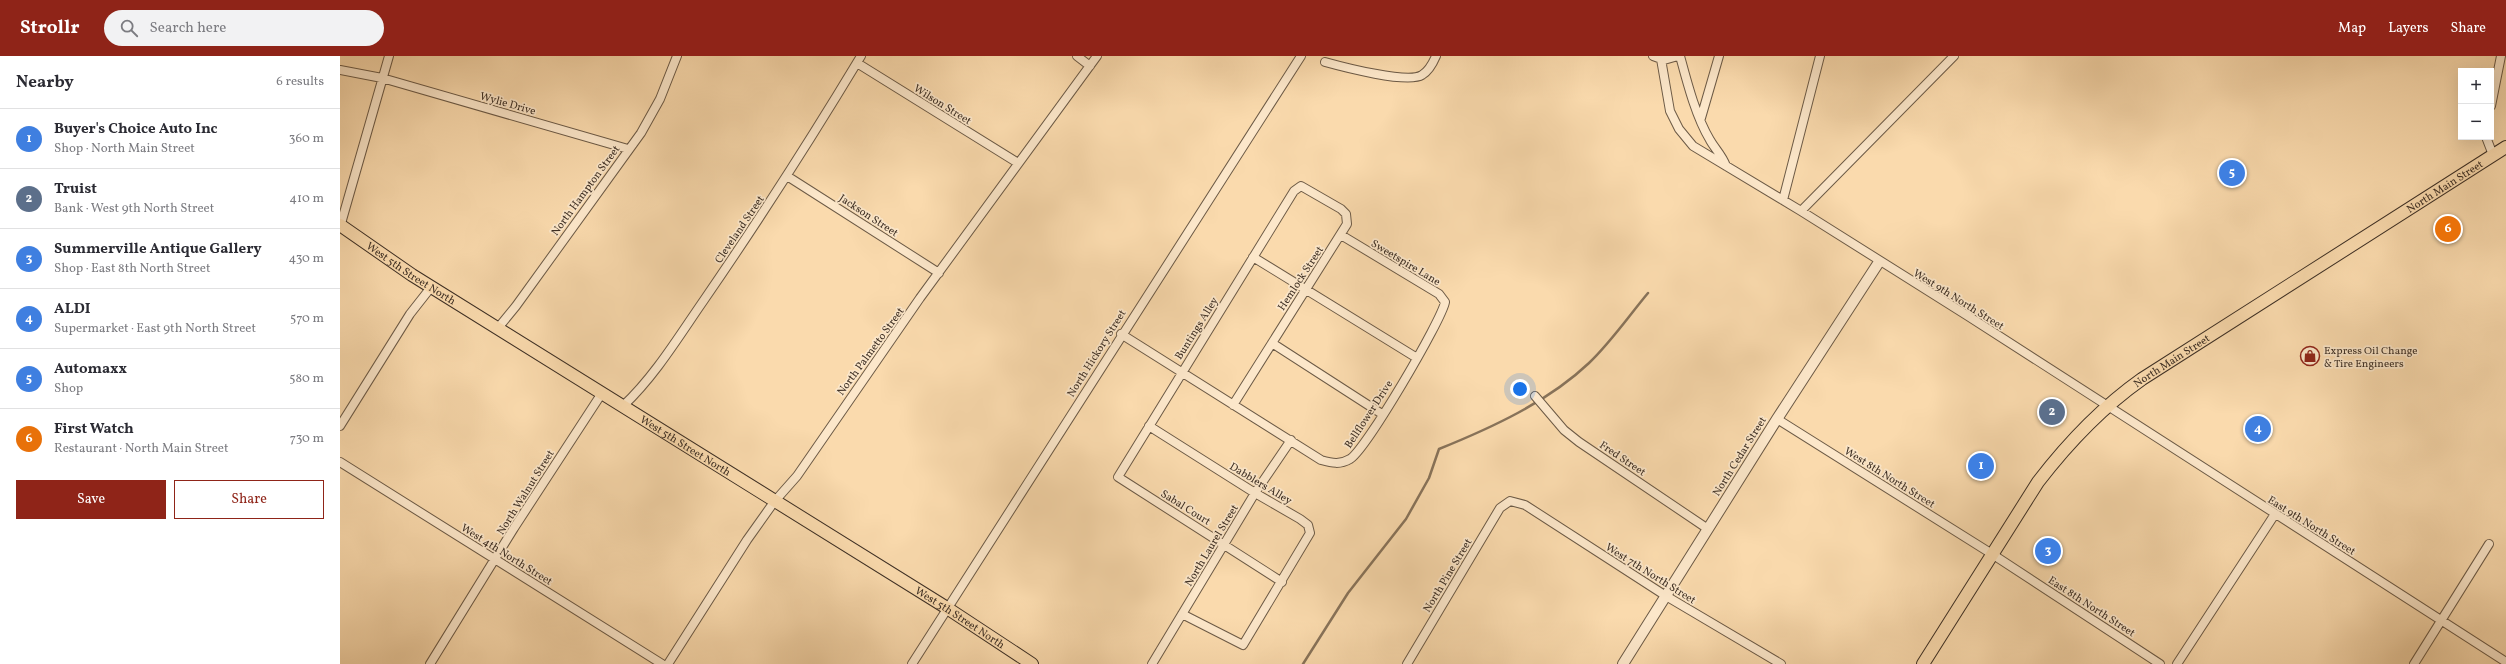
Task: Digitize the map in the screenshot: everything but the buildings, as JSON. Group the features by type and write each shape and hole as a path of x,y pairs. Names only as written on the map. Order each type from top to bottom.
{"main road":[{"name":"North Main Street","path":"1923,664 2038,482 2056,458 2106,406 2142,379 2506,147"},
{"name":"West 5th Street North","path":"340,226 498,328 774,502 947,608 1032,664"}],"street":[{"path":"340,226 389,56"},
{"name":"North Hampton Street","path":"498,328 516,306 641,133 660,99 677,56"},
{"path":"1077,56 1090,66"},
{"name":"North Palmetto Street","path":"668,664 774,502 797,476 939,273 1097,56"},
{"name":"North Hickory Street","path":"912,664 1121,334 1301,56"},
{"path":"1326,62 1362,72 1410,78 1421,76 1428,71 1436,56"},
{"path":"1657,58 1672,59 1679,56"},
{"name":"West 9th North Street","path":"1679,56 1688,85 1709,140 1723,157 1726,166"},
{"path":"1701,118 1719,56"},
{"path":"1783,200 1820,56"},
{"path":"1801,211 1954,56"},
{"path":"2491,104 2501,56"},
{"name":"West 9th North Street","path":"1657,58 1670,110 1678,129 1698,150 1801,211 1879,262 1968,316 2106,406"},
{"name":"Wilson Street","path":"859,59 1018,163"},
{"name":"Cleveland Street","path":"623,406 657,367 745,241 788,176 859,59"},
{"name":"Wylie Drive","path":"340,70 382,78 628,149"},
{"path":"1698,150 1709,140"},
{"path":"2487,140 2493,155"},
{"name":"Jackson Street","path":"788,176 939,273"},
{"name":"Hemlock Street","path":"1233,404 1347,224 1346,214 1341,209 1301,186 1294,191"},
{"name":"Buntings Alley","path":"1118,478 1294,191"},
{"name":"Sweetspire Lane","path":"1341,235 1443,298 1444,309 1440,319 1417,358"},
{"path":"1253,256 1417,358"},
{"name":"North Cedar Street","path":"1623,664 1776,419 1879,262"},
{"path":"340,426 410,314 432,286"},
{"name":"Bellflower Drive","path":"1121,334 1321,460 1335,464 1351,459 1366,441 1417,358"},
{"path":"1272,343 1382,414"},
{"name":"North Walnut Street","path":"430,664 495,558 602,393"},
{"name":"Fred Street","path":"1535,396 1564,430 1579,442 1708,529"},
{"name":"East 9th North Street","path":"2106,406 2506,662"},
{"name":"West 8th North Street","path":"1776,419 1992,554"},
{"name":"Dabblers Alley","path":"1149,426 1255,494 1308,525 1310,533 1243,645 1182,614"},
{"name":"North Laurel Street","path":"1152,664 1255,494 1291,440"},
{"name":"West 4th North Street","path":"340,462 662,664"},
{"name":"Sabal Court","path":"1118,478 1282,582"},
{"name":"West 7th North Street","path":"1510,501 1525,505 1666,596 1781,664"},
{"name":"North Pine Street","path":"1407,664 1500,508 1510,501"},
{"path":"2177,664 2275,514"},
{"path":"2414,664 2489,544"},
{"name":"East 8th North Street","path":"1992,554 2160,664"}],"waterway":[{"path":"1303,664 1348,593 1406,519 1429,478 1439,449 1499,423 1556,390 1589,363 1605,347 1648,293"}],"place":[{"name":"Automaxx","path":"2232,173"},
{"name":"First Watch","path":"2448,229"},
{"name":"Express Oil Change & Tire Engineers","path":"2310,356"},
{"name":"Truist","path":"2052,412"},
{"name":"ALDI","path":"2258,429"},
{"name":"Buyer's Choice Auto Inc","path":"1981,466"},
{"name":"Summerville Antique Gallery","path":"2048,551"}]}
